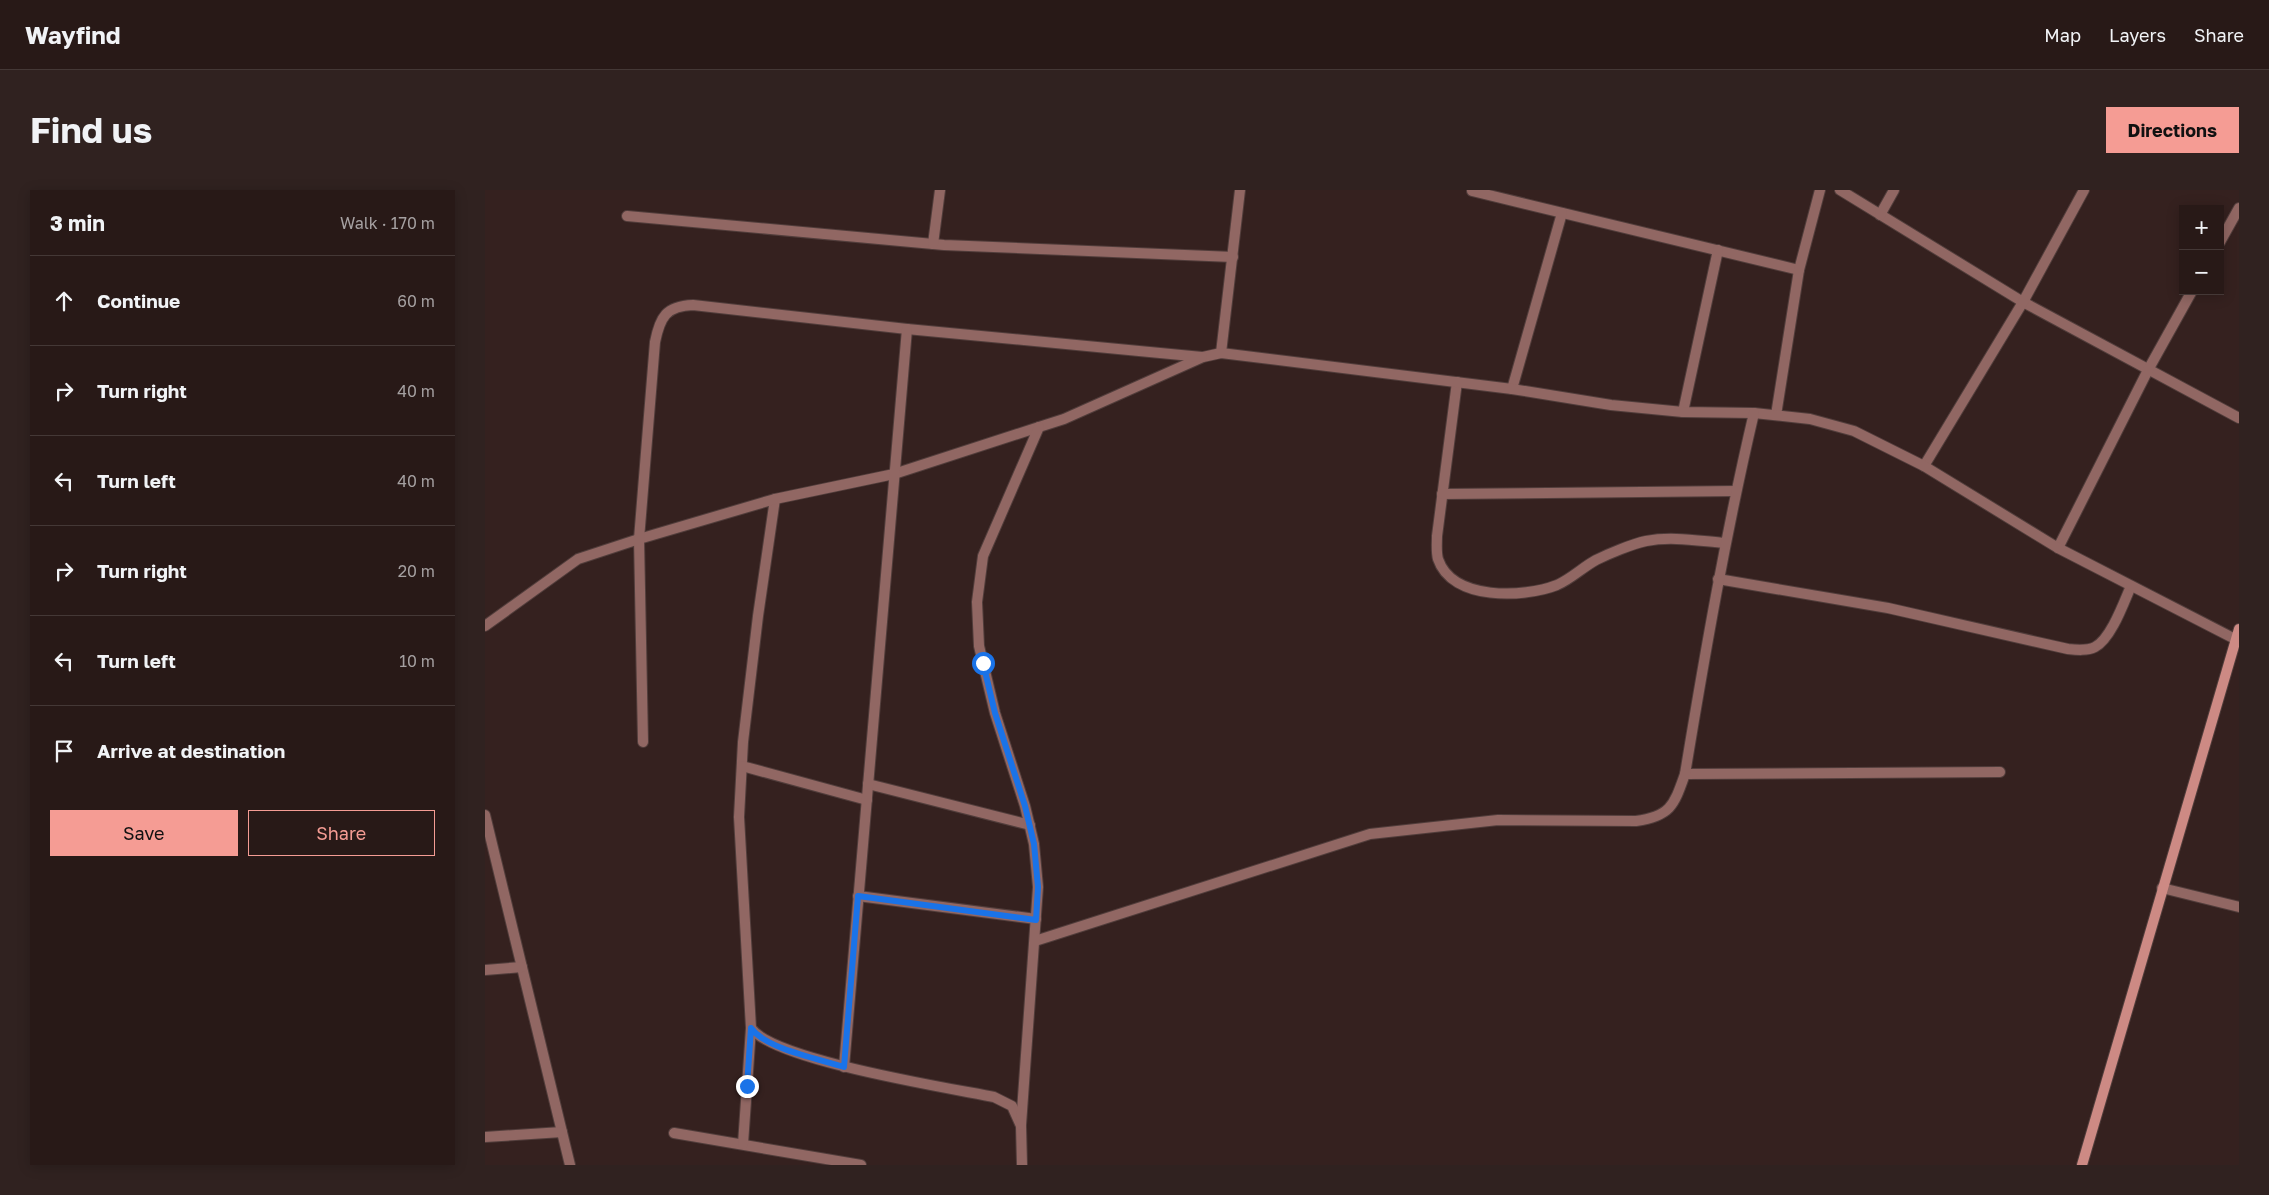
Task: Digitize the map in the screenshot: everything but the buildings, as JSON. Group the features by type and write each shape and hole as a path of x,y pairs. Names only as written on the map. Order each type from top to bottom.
{"street":[{"path":"933,244 940,190"},
{"path":"1221,353 1240,190"},
{"path":"1776,416 1799,270 1820,190"},
{"path":"1840,190 2023,302 2239,418"},
{"path":"1880,215 1894,190"},
{"path":"1924,466 2023,302 2084,190"},
{"path":"1471,191 1799,270"},
{"path":"2224,235 2239,208"},
{"path":"1512,389 1562,213"},
{"path":"627,216 933,244 1233,257"},
{"path":"1683,412 1718,250"},
{"path":"2058,548 2148,370 2190,295"},
{"path":"643,742 639,539 655,342 659,322 669,311 679,306 693,305 907,329 1203,357"},
{"path":"844,1067 907,329"},
{"path":"485,626 578,559 775,499 894,474 1064,419 1203,357 1221,353 1512,389 1611,405 1683,412 1754,413 1810,419 1853,431 1924,466 2058,548 2237,640"},
{"path":"1457,382 1437,536 1438,559 1447,574 1469,589 1504,594 1530,592 1558,585 1596,560 1645,541 1680,539 1725,543"},
{"path":"1035,940 1370,834 1498,820 1637,821 1650,819 1669,809 1675,801 1685,774 1718,579 1735,491 1754,413"},
{"path":"1021,1165 1021,1126 1038,887 1034,844 1030,825 995,713 983,665 979,646 977,602 983,556 1039,427"},
{"path":"1442,494 1735,491"},
{"path":"743,1144 751,1028 739,817 741,766 758,616 775,499"},
{"path":"1718,579 1888,608 2068,650 2082,650 2096,646 2106,638 2131,586"},
{"path":"2081,1165 2239,629"},
{"path":"741,766 867,800"},
{"path":"1685,774 2000,772"},
{"path":"868,784 1030,825"},
{"path":"485,815 570,1165"},
{"path":"2162,888 2239,907"},
{"path":"858,896 1036,920"},
{"path":"485,970 522,967"},
{"path":"751,1028 761,1038 781,1047 844,1067 994,1098 1012,1106 1021,1126"},
{"path":"485,1137 562,1132"},
{"path":"674,1133 861,1165"}],"route":[{"path":"747,1086 751,1028 761,1038 781,1047 844,1067 858,896 1036,920 1038,887 1034,844 1025,806 995,713 983,663"}]}
